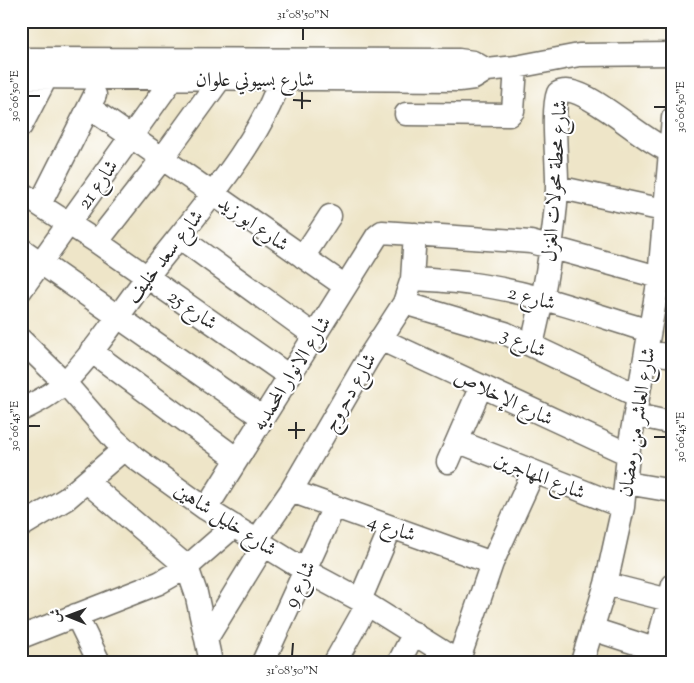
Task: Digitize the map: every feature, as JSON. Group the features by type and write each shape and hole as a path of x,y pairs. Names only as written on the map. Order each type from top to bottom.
{"street":[{"name":"شارع بسيوني علوان","path":"21,59 283,69 459,80 474,78 487,70 516,67 579,55 673,54"},
{"path":"579,55 577,91 651,142 671,152"},
{"path":"406,114 509,115 513,111 516,67"},
{"name":"شارع بسيوني علوان","path":"21,78 220,78 283,69"},
{"name":"شارع سعد خليف","path":"21,410 47,396 65,383 91,352 253,136 283,69"},
{"path":"21,126 46,78"},
{"path":"31,199 90,108 102,78"},
{"name":"شارع 21","path":"21,290 173,78"},
{"path":"97,242 162,159 220,78"},
{"name":"شارع محطة محولات الغزل","path":"532,345 543,299 552,247 557,187 557,95 560,91 577,91"},
{"name":"شارع ابو زيد","path":"90,108 212,193 272,224 303,257 345,286"},
{"name":"شارع العاشر من رمضان","path":"582,662 606,584 623,507 628,454 648,342 666,280 673,118"},
{"path":"557,187 669,212"},
{"name":"شارع 25","path":"31,199 97,242 289,376"},
{"path":"303,257 330,216"},
{"name":"شارع الانوار المحمديه","path":"206,509 376,236 385,231 415,234"},
{"path":"415,234 513,240 552,247 666,280"},
{"name":"شارع دحروج","path":"207,638 380,339 404,303 412,279 415,234"},
{"path":"179,237 314,335"},
{"path":"21,249 119,315 263,418"},
{"name":"شارع 2","path":"412,279 473,284 543,299 648,342 673,356"},
{"name":"شارع 3","path":"404,303 478,323 532,345 636,406 673,423"},
{"name":"شارع الإخلاص","path":"380,339 628,454"},
{"name":"شارع خليل شاهين","path":"22,342 65,383 124,449 206,509 306,571 364,602 459,662"},
{"path":"91,352 237,460"},
{"path":"448,462 480,386"},
{"name":"شارع المهاجرين","path":"457,441 623,507"},
{"path":"21,526 66,499 124,449"},
{"path":"459,662 492,562 534,473"},
{"path":"87,482 187,567 207,638 211,662"},
{"path":"626,483 673,491"},
{"name":"شارع 4","path":"291,491 492,562"},
{"name":"شارع 9","path":"263,662 334,506"},
{"path":"21,637 159,583 187,567 234,526"},
{"path":"335,662 364,602 391,526"},
{"path":"592,629 664,652 671,596 606,584"},
{"path":"76,615 99,662"},
{"path":"399,662 414,633"}]}
